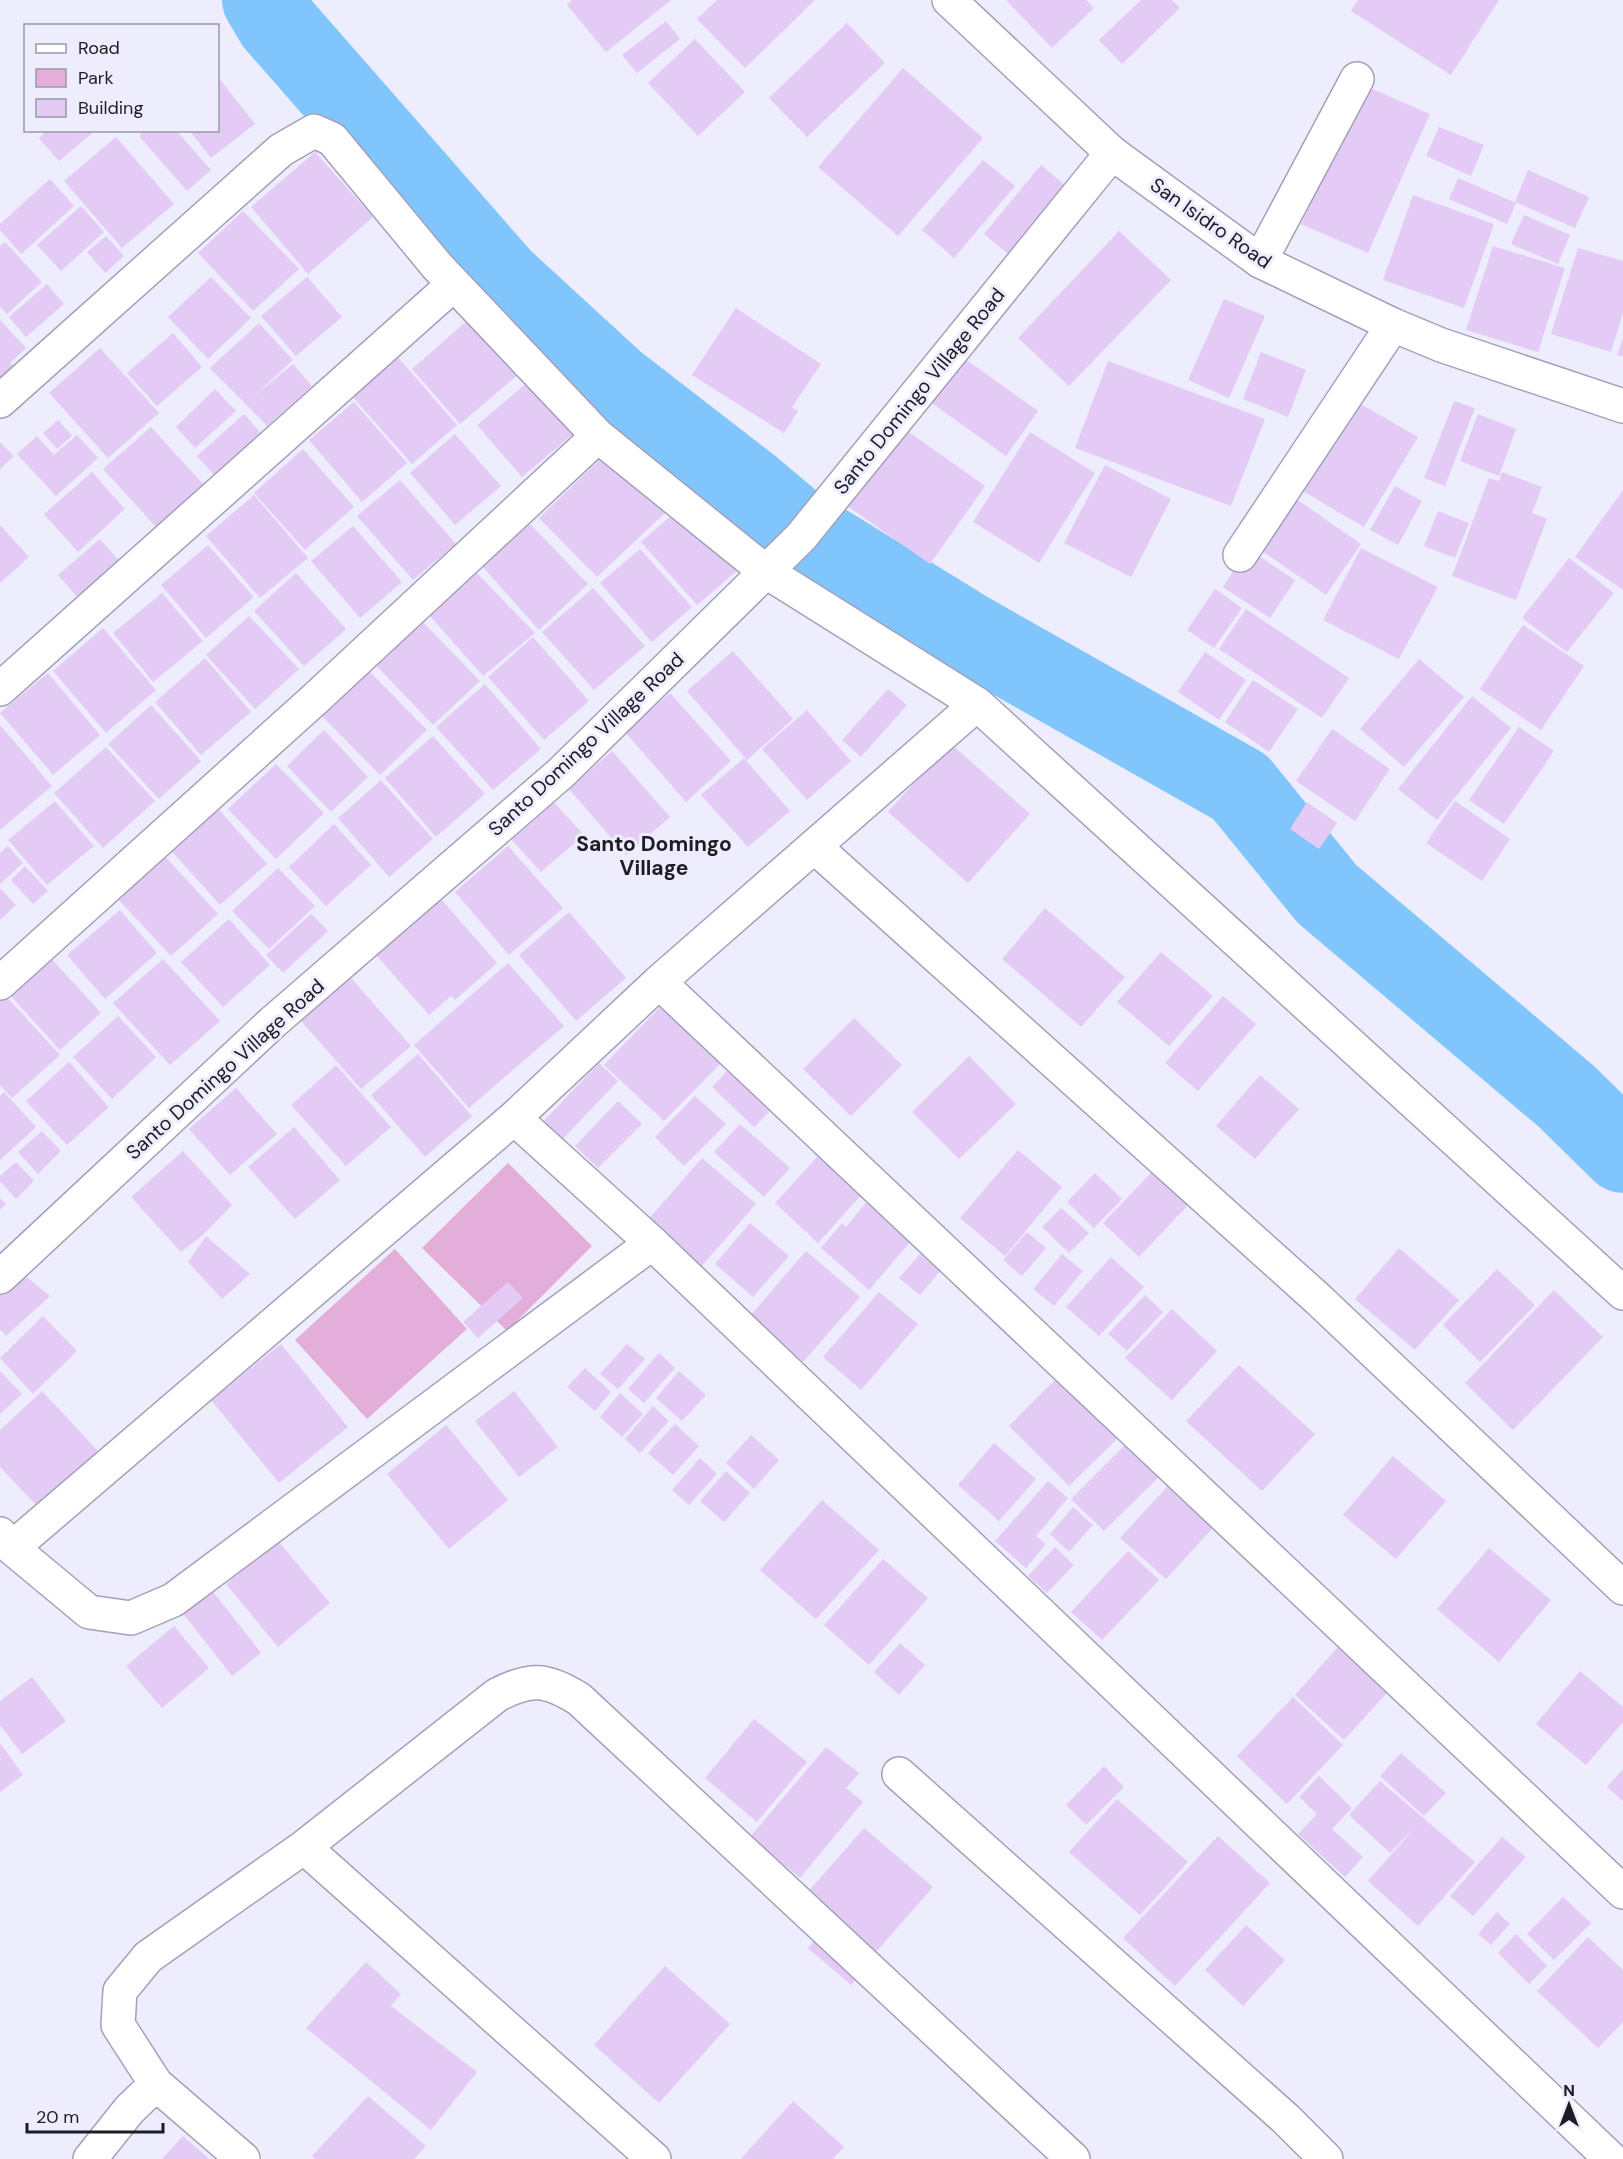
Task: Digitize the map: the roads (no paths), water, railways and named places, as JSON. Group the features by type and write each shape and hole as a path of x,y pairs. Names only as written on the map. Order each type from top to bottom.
{"street":[{"name":"San Isidro Road","path":"949,0 1112,153 1260,261 1393,325 1441,345 1623,406"},
{"path":"1260,261 1357,79"},
{"path":"0,401 281,150 314,131 332,139 454,284 598,436 765,571 977,704 1623,1293"},
{"name":"Santo Domingo Village Road","path":"0,1277 273,1022 561,773 801,537 1112,153"},
{"path":"0,689 454,284"},
{"path":"1240,555 1393,325"},
{"path":"0,983 307,706 598,436"},
{"path":"652,1243 173,1600 131,1618 89,1612 6,1541 514,1118 659,982 977,704"},
{"path":"815,847 1318,1299 1623,1588"},
{"path":"659,982 1623,1892"},
{"path":"514,1118 652,1243 1611,2159"},
{"path":"243,2159 156,2084 118,2025 120,1990 148,1957 304,1846 497,1695 519,1684 543,1683 560,1688 579,1699 1073,2159"},
{"path":"899,1774 1286,2119 1326,2159"},
{"path":"304,1846 654,2159"},
{"path":"90,2159 129,2110 156,2084"}],"waterway":[{"path":"263,0 276,22 502,280 614,383 751,489 796,527 966,632 1240,787 1327,894 1566,1096 1623,1152"}],"district":[{"name":"Santo Domingo Village","path":"654,856"}]}
